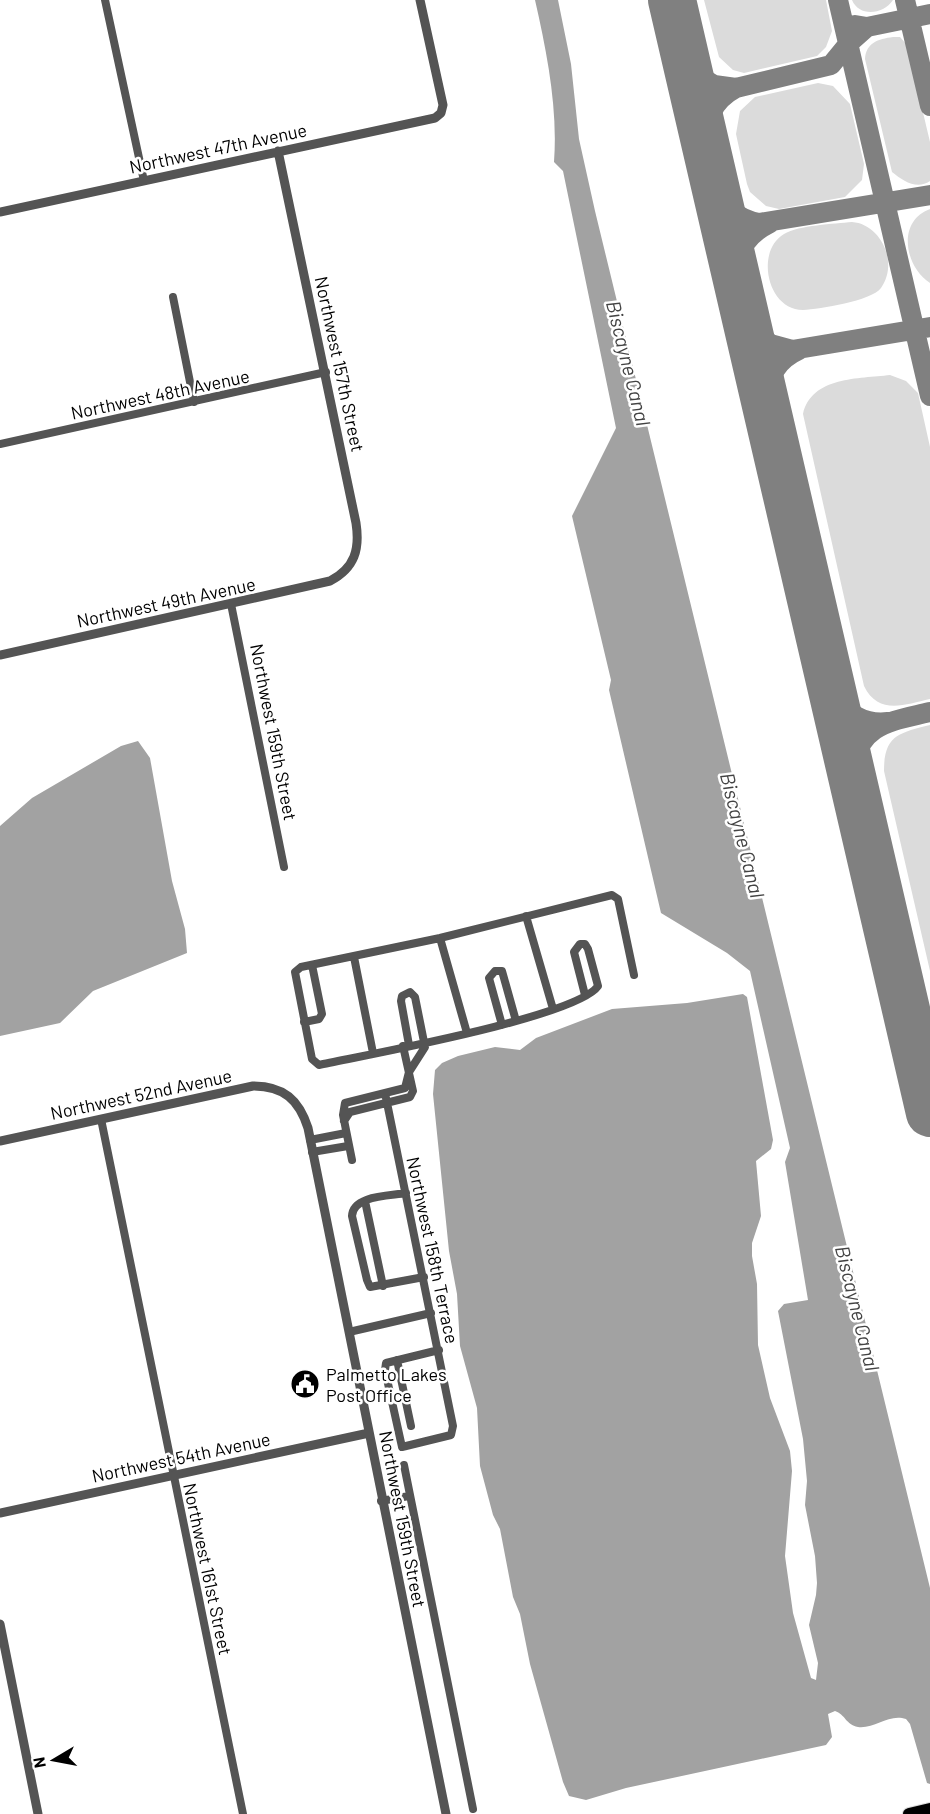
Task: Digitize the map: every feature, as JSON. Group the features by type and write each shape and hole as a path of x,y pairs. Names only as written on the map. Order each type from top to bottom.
{"main road":[{"path":"909,1814 930,1809"}],"street":[{"path":"105,0 144,181"},
{"name":"Northwest 47th Avenue","path":"0,212 435,118 441,113 443,105 420,0"},
{"name":"Northwest 157th Street","path":"278,151 326,372 358,538 354,560 337,578"},
{"path":"172,297 194,402"},
{"name":"Northwest 48th Avenue","path":"0,444 326,372"},
{"name":"Northwest 49th Avenue","path":"0,655 337,578"},
{"name":"Northwest 159th Street","path":"231,604 284,867"},
{"path":"585,995 574,952 580,944 585,944 588,949 597,986 585,995 553,1009 502,1025 319,1065 312,1059 295,972 301,967 440,938 612,896 618,898 634,975"},
{"path":"526,916 553,1009"},
{"path":"440,938 467,1033"},
{"path":"354,957 373,1053"},
{"path":"304,1022 319,1019 322,1014 312,965"},
{"path":"502,1025 489,978 495,970 502,971 516,1021"},
{"path":"344,1121 350,1112 410,1097 413,1091 410,1072 406,1045 401,1001 402,996 410,992 415,997 425,1042 421,1054 410,1072 405,1088 347,1101 343,1108 344,1121 352,1160"},
{"name":"Northwest 52nd Avenue","path":"0,1141 254,1086 266,1086 288,1094"},
{"name":"Northwest 158th Terrace","path":"385,1093 439,1350 453,1432 451,1435 402,1447 385,1370 386,1363 397,1360"},
{"name":"Northwest 159th Street","path":"288,1094 303,1113 310,1140 381,1501 446,1814"},
{"name":"Northwest 161st Street","path":"101,1119 243,1814"},
{"path":"310,1140 346,1133"},
{"path":"312,1152 348,1146"},
{"path":"406,1192 355,1205 352,1216 368,1285 383,1286 424,1277"},
{"path":"365,1201 383,1286"},
{"path":"349,1332 431,1313"},
{"path":"411,1426 397,1360 439,1350"},
{"name":"Northwest 54th Avenue","path":"0,1513 369,1433"},
{"name":"Northwest 159th Street","path":"404,1465 473,1809"},
{"path":"381,1501 409,1496"},
{"path":"0,1624 38,1814"}],"shaded area":[{"path":"704,0 826,0 832,31 826,47 817,56 744,73 733,70 719,57"},
{"path":"852,0 893,0 883,9 871,12 860,9"},
{"path":"900,37 907,45 930,142 930,181 920,185 905,181 892,172 865,59 870,46 882,39"},
{"path":"818,83 833,86 850,104 864,164 862,180 845,197 779,209 766,206 750,192 747,184 736,134 740,111 755,97"},
{"path":"930,209 930,283 914,266 908,244 912,223 919,215"},
{"path":"852,222 862,224 871,230 884,246 888,267 881,288 867,297 811,309 791,307 781,301 769,278 770,253 775,242 790,231 817,225"},
{"path":"890,375 906,381 918,393 930,447 930,699 892,706 877,701 864,686 803,414 808,402 816,392 826,386 851,379"},
{"path":"930,725 930,971 884,771 887,750 895,738 910,730"}],"water":[{"name":"Biscayne Canal","path":"535,0 558,0 571,64 579,139 595,211 930,1588 930,1784 927,1783 910,1724 906,1719 888,1719 870,1726 858,1727 835,1711 828,1714 832,1737 826,1745 626,1788 586,1800 569,1796 530,1664 520,1614 513,1597 500,1529 493,1515 480,1466 477,1408 460,1346 457,1294 449,1251 433,1094 435,1070 442,1063 458,1056 495,1047 520,1050 536,1038 612,1009 687,1003 743,994 747,997 773,1140 771,1149 756,1161 761,1216 752,1243 752,1256 757,1284 758,1345 770,1398 790,1451 792,1471 785,1556 793,1613 811,1678 816,1680 818,1663 809,1625 817,1583 815,1556 805,1505 807,1481 803,1439 778,1311 784,1304 808,1300 785,1162 790,1148 750,971 727,953 661,913 609,690 611,680 572,516 616,428 563,171 554,162 553,101"},
{"path":"138,741 150,758 172,881 185,929 187,953 93,991 60,1023 0,1036 0,826 32,798 121,746"}],"taxiway":[{"path":"838,0 930,396"},
{"path":"905,0 930,106"},
{"path":"855,25 867,27 930,14"},
{"path":"687,62 696,74 714,85 736,88 831,65 849,43 867,27"},
{"path":"706,146 707,128 712,112 721,99 736,88"},
{"path":"715,184 731,210 743,218 759,223 930,195"},
{"path":"735,272 739,256 750,237 770,223"},
{"path":"747,323 770,344 792,350 930,327"},
{"path":"764,398 776,369 785,358 799,350"},
{"path":"833,695 850,712 864,720 888,722"},
{"path":"851,770 862,743 879,727 930,712"}],"runway":[{"path":"672,0 930,1113"}],"place":[{"name":"Palmetto Lakes Post Office","path":"305,1384"}]}
